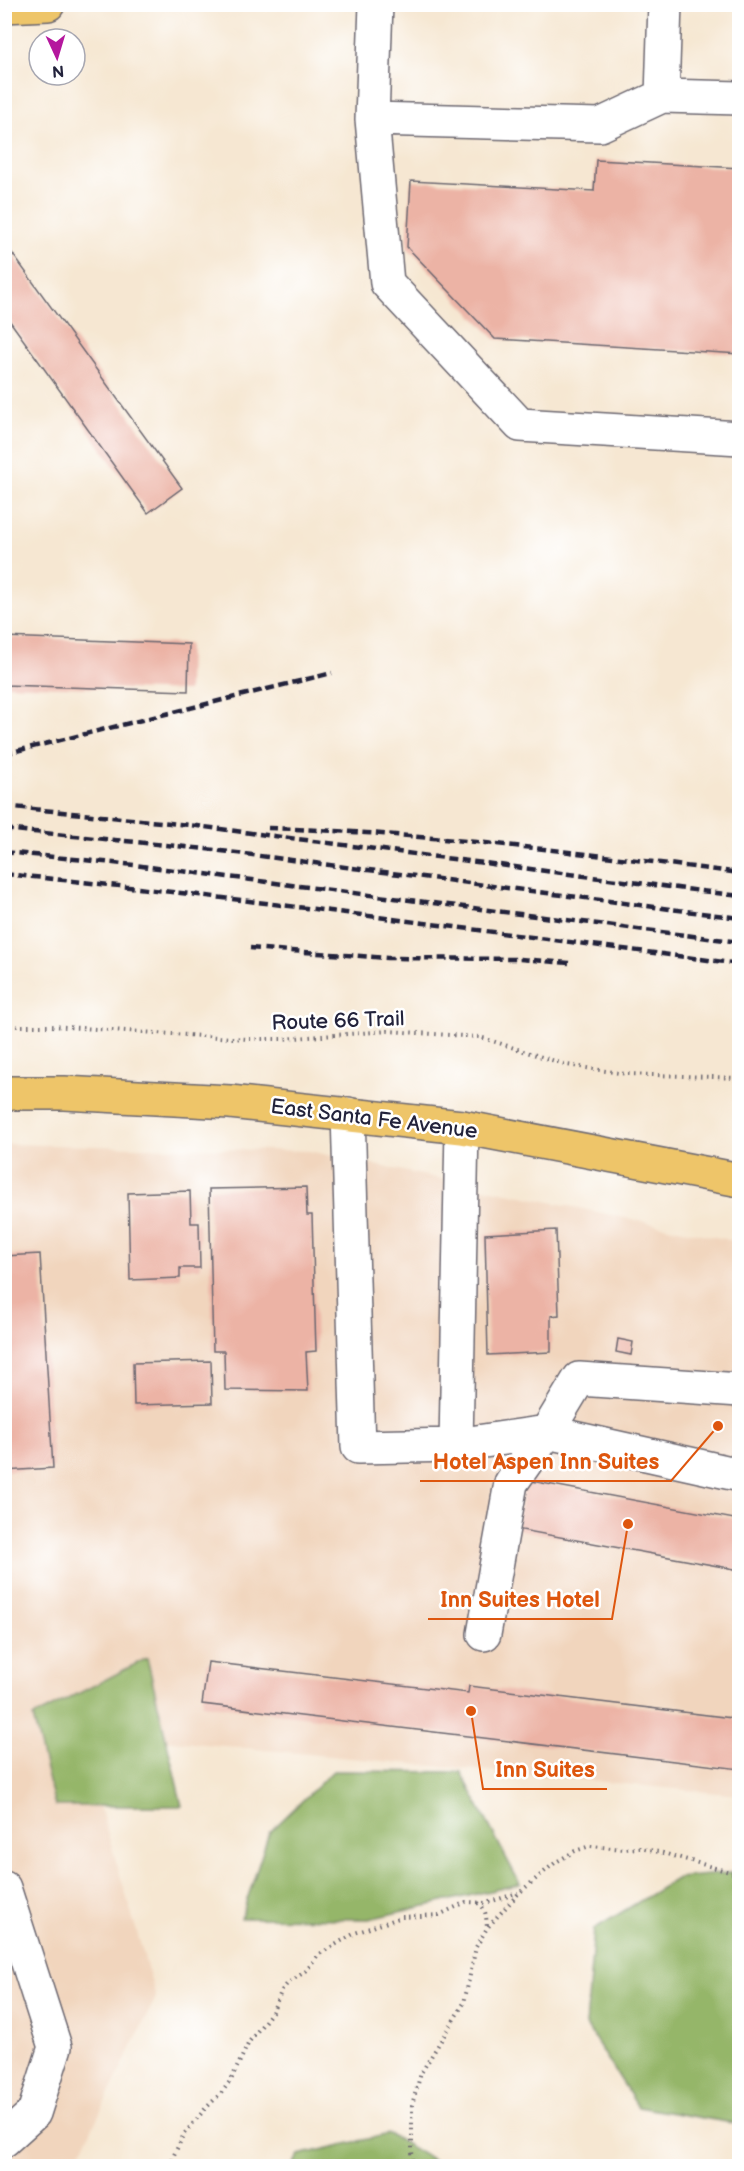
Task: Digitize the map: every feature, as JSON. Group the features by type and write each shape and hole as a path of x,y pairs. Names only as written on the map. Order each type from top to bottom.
{"main road":[{"path":"4,6 48,4"},
{"name":"East Santa Fe Avenue","path":"4,1093 64,1093 230,1102 462,1127 740,1180"}],"lane":[{"path":"376,4 372,119 387,283 520,425 740,438"},
{"path":"662,96 665,4"},
{"path":"372,119 600,125 662,96 740,98"},
{"path":"348,1114 358,1446 456,1445 547,1432 740,1475"},
{"path":"456,1445 462,1127"},
{"path":"484,1634 511,1483 547,1432 579,1379 740,1390"},
{"path":"4,1888 55,2047 34,2113 4,2140"}],"path":[{"name":"Route 66 Trail","path":"4,1026 51,1026 248,1039 400,1032 480,1037 567,1065 626,1074 740,1077"},
{"path":"414,2166 412,2105 421,2073 464,2003 476,1947 487,1928 519,1893 556,1862 574,1851 590,1846 640,1848 663,1852 740,1875"},
{"path":"171,2166 184,2134 231,2080 249,2042 272,2012 282,1990 306,1971 318,1955 355,1933 393,1920 416,1915 439,1915 459,1904 475,1901 486,1903 519,1893"},
{"path":"475,1901 482,1906 486,1914 487,1928"}],"shaded area":[{"path":"5,1144 309,1151 739,1242 739,1795 78,1732 156,1997 74,2166 5,2166"}],"green space":[{"path":"147,1658 182,1806 55,1806 33,1717"},
{"path":"333,1771 461,1772 520,1884 369,1919 241,1918 269,1833"},
{"path":"739,1872 739,2124 638,2107 586,2025 594,1929 678,1878"},
{"path":"389,2134 443,2166 292,2166 299,2155"}],"building":[{"path":"596,160 740,168 740,354 495,339 407,247 411,181 594,191"},
{"path":"4,242 182,488 148,513 4,313"},
{"path":"4,637 189,644 188,691 4,685"},
{"path":"306,1187 307,1215 312,1215 316,1351 306,1352 308,1391 225,1390 224,1351 213,1351 209,1189"},
{"path":"190,1191 191,1223 199,1223 200,1268 180,1268 180,1278 130,1280 128,1193"},
{"path":"556,1230 559,1315 551,1316 551,1352 488,1355 485,1234"},
{"path":"40,1254 53,1468 4,1471 4,1256"},
{"path":"618,1339 633,1342 631,1355 616,1352"},
{"path":"211,1361 212,1403 134,1405 133,1363"},
{"path":"526,1480 740,1520 740,1570 516,1529"},
{"path":"208,1662 468,1693 469,1686 740,1719 740,1769 202,1704"}],"railway":[{"path":"4,754 332,673"},
{"path":"4,806 189,825 740,896"},
{"path":"268,828 445,839 740,873"},
{"path":"4,829 206,849 740,918"},
{"path":"4,852 134,865 740,942"},
{"path":"4,874 280,905 740,964"},
{"path":"250,948 387,958 520,959 569,963"}],"place":[{"name":"Hotel Aspen Inn Suites","path":"718,1426"},
{"name":"Inn Suites Hotel","path":"628,1524"},
{"name":"Inn Suites","path":"471,1711"}]}
